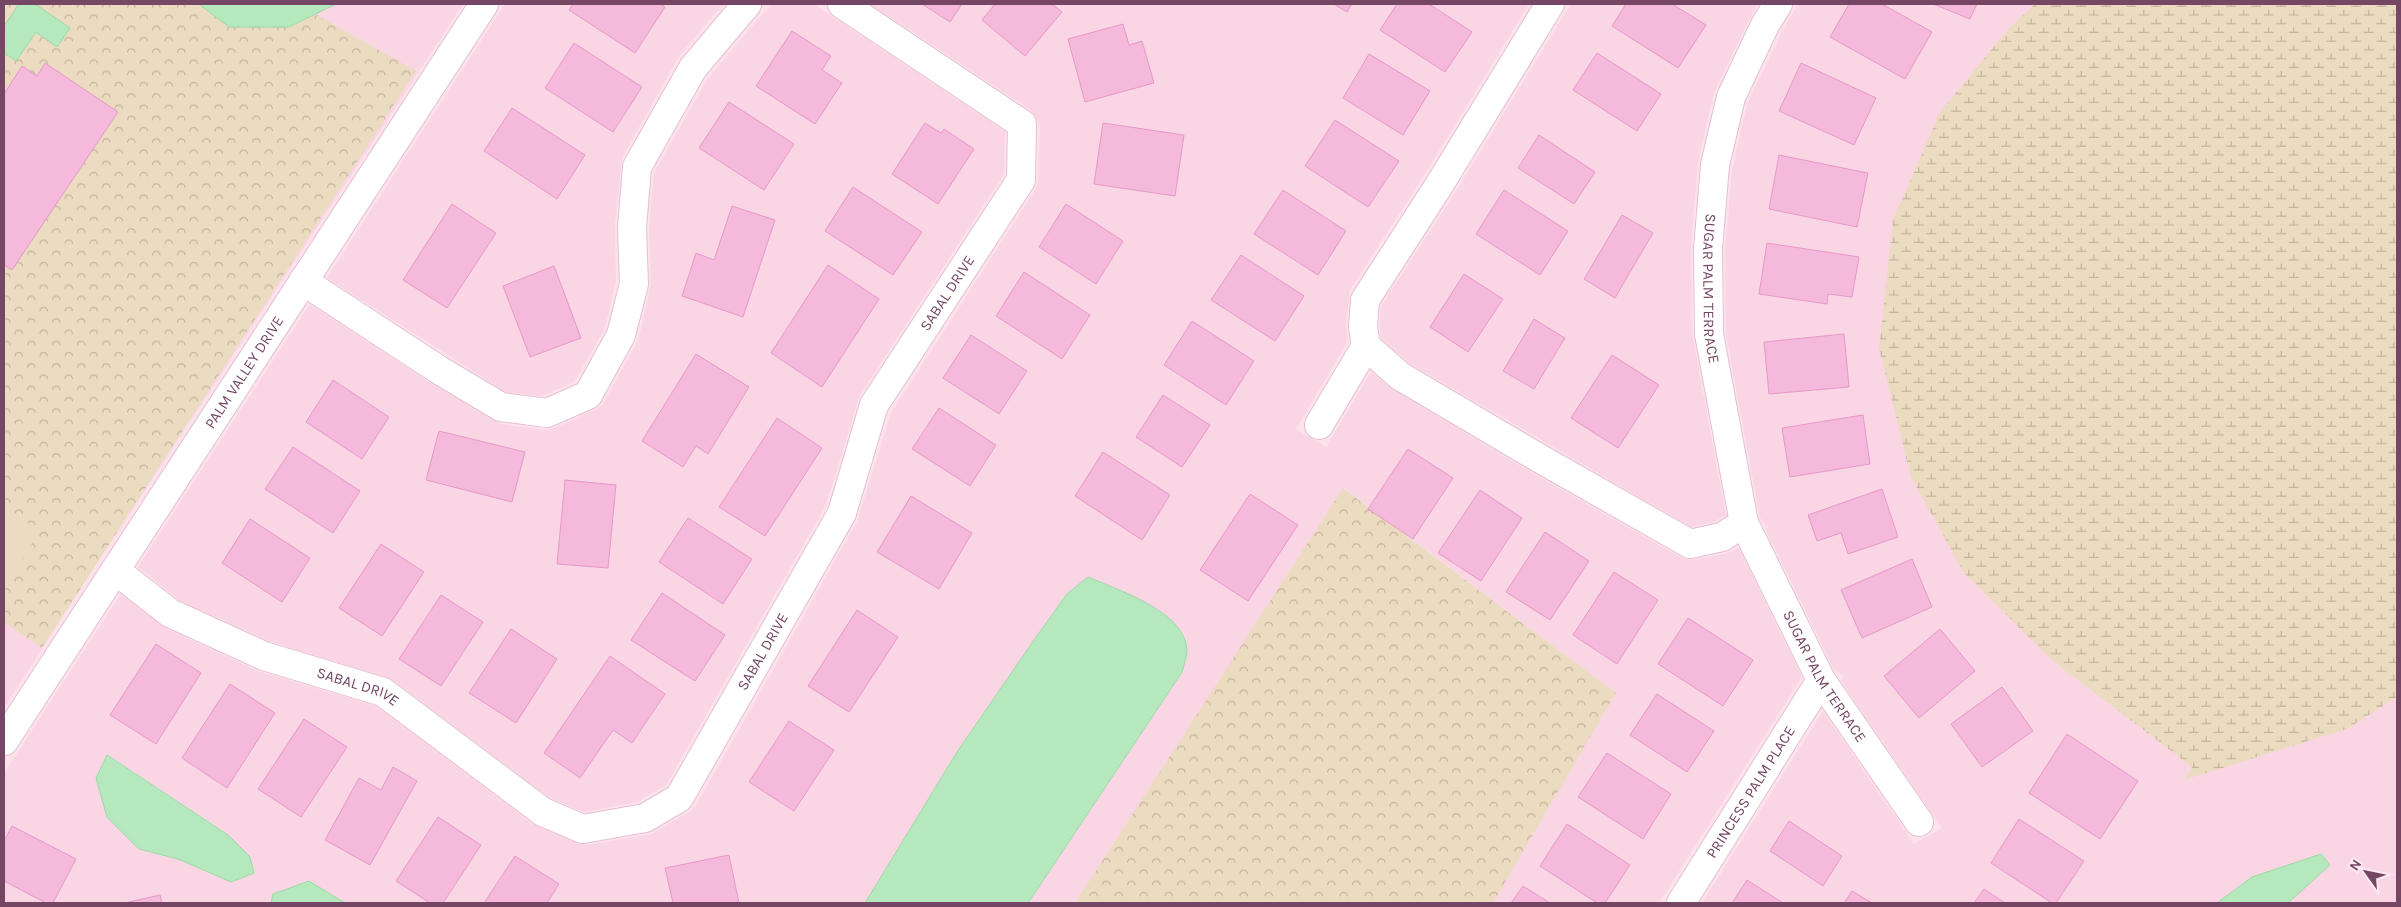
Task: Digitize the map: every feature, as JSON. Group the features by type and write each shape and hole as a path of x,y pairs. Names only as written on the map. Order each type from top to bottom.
{"street":[{"name":"PALM VALLEY DRIVE","path":"4,741 484,4"},
{"path":"303,281 439,370 502,407 547,413 588,395 621,335 634,284 632,228 637,167 693,68 747,4"},
{"name":"SABAL DRIVE","path":"115,570 170,613 255,652 383,692 543,812 583,829 645,818 679,798 842,513 874,405 1020,180 1022,124 842,4"},
{"path":"1319,424 1366,346 1363,326 1364,300 1438,187 1550,4"},
{"name":"SUGAR PALM TERRACE","path":"1778,4 1765,25 1731,97 1715,165 1708,249 1709,334 1744,523 1821,680 1919,822"},
{"path":"1366,346 1400,376 1690,544 1722,537 1744,523"},
{"name":"PRINCESS PALM PLACE","path":"1681,903 1821,680"}],"shaded area":[{"path":"19,4 35,4 70,28 57,47 36,32 16,61 4,53 4,26"},
{"path":"199,4 336,4 289,27 229,27"},
{"path":"336,4 463,4 95,567 415,71 315,14"},
{"path":"505,4 723,4 679,56 622,158 615,225 616,281 605,328 574,382 542,396 506,392 327,278"},
{"path":"771,4 814,4 1005,131 1004,174 860,395 826,505 666,785 637,802 584,812 550,798 393,680 269,641 179,600 138,567 310,304 430,383 501,424 546,430 555,428 603,404 638,341 651,285 649,230 654,173 708,78"},
{"path":"870,4 1529,4 1423,177 1350,290 1346,324 1348,341 1296,429 1326,447 1371,372 1392,389 1524,468 1682,558 1695,560 1728,553 1739,548 1802,677 1659,903 1493,903 1616,693 1344,488 1075,903 1028,903 1182,672 1067,594 957,753 865,903 4,903 4,773 121,594 165,628 258,671 376,706 533,824 578,843 588,845 651,834 695,807 857,522 891,413 1035,190 1038,182 1040,126 1031,110"},
{"path":"1571,4 1757,4 1714,92 1698,162 1691,247 1692,333 1726,515 1714,522 1691,527 1409,363 1382,339 1380,328 1381,306 1453,196"},
{"path":"1798,4 2035,4 2010,27 1940,112 2053,661 2192,767 2185,779 2347,729 2397,697 2397,903 1702,903 1823,711 1914,844 1942,828 1841,681 1844,676 1834,670 1766,530 1768,528 1760,518 1726,335 1725,251 1732,170 1747,104 1781,34"},
{"path":"92,571 4,708 4,622 42,648"},
{"path":"1088,577 1132,595 1162,613 1183,636 1187,649 1186,655 1182,672 1028,903 865,903 957,752 1067,594"},
{"path":"107,755 228,835 250,857 254,873 231,882 178,859 139,849 107,817 96,778"},
{"path":"2321,854 2330,865 2288,903 2217,903 2252,877"},
{"path":"309,881 345,903 271,903 273,894"}],"green space":[{"path":"4,4 199,4 229,27 289,27 315,14 416,71 42,648 4,622"},
{"path":"2035,4 2397,4 2397,697 2347,729 2184,780 2192,767 2053,661 1964,573 1911,477 1879,349 1893,220 1940,112 2010,27"},
{"path":"1343,488 1616,693 1493,903 1075,903"},
{"path":"4,507 40,531 4,586"}],"building":[{"path":"573,4 660,4 665,7 635,53 569,10"},
{"path":"922,4 962,4 950,22"},
{"path":"995,4 1052,4 1062,12 1025,56 982,20"},
{"path":"1334,4 1352,4 1347,12"},
{"path":"1397,4 1429,4 1472,32 1445,72 1380,30"},
{"path":"1626,4 1672,4 1706,25 1678,68 1612,26"},
{"path":"1849,4 1882,4 1932,32 1905,79 1830,37"},
{"path":"1933,4 1977,4 1970,19"},
{"path":"1123,24 1129,45 1142,41 1154,83 1085,102 1068,39"},
{"path":"792,31 831,56 822,70 842,83 815,124 756,86"},
{"path":"574,43 642,87 613,132 545,88"},
{"path":"1597,53 1661,94 1637,131 1573,90"},
{"path":"1369,54 1430,91 1403,135 1343,98"},
{"path":"45,63 118,112 12,270 4,265 4,94 22,66 37,76"},
{"path":"1801,63 1876,98 1854,145 1779,111"},
{"path":"729,102 794,144 764,190 699,148"},
{"path":"512,108 585,155 557,199 484,151"},
{"path":"1335,120 1399,161 1368,207 1305,166"},
{"path":"925,123 941,133 944,129 974,149 938,204 892,174"},
{"path":"1103,123 1184,135 1175,196 1094,184"},
{"path":"1539,135 1595,172 1574,204 1518,168"},
{"path":"1779,155 1868,173 1857,227 1769,209"},
{"path":"853,187 922,232 893,275 825,231"},
{"path":"1283,190 1346,231 1318,275 1254,234"},
{"path":"1504,190 1568,231 1540,275 1476,234"},
{"path":"452,204 496,233 447,308 403,280"},
{"path":"1066,204 1123,241 1096,284 1039,247"},
{"path":"732,206 775,220 743,317 682,296 696,253 714,260"},
{"path":"1622,215 1653,233 1615,298 1584,279"},
{"path":"1767,243 1859,257 1852,297 1828,294 1827,304 1759,294"},
{"path":"1241,255 1304,296 1275,341 1211,300"},
{"path":"828,265 879,299 822,387 771,353"},
{"path":"554,266 581,338 530,357 503,286"},
{"path":"1024,272 1090,315 1062,359 996,316"},
{"path":"1464,274 1503,299 1468,352 1430,327"},
{"path":"1534,319 1565,338 1534,389 1503,371"},
{"path":"1192,321 1254,361 1226,405 1164,365"},
{"path":"1844,334 1849,387 1769,394 1764,342"},
{"path":"971,335 1027,371 999,414 943,378"},
{"path":"696,354 749,387 708,454 696,446 683,467 642,441"},
{"path":"1612,355 1659,385 1618,448 1571,418"},
{"path":"333,380 389,417 362,459 306,422"},
{"path":"1163,395 1210,425 1182,467 1136,437"},
{"path":"939,408 996,445 970,486 912,449"},
{"path":"1863,415 1870,464 1790,477 1782,428"},
{"path":"777,418 822,448 765,536 719,507"},
{"path":"439,431 525,452 512,502 426,480"},
{"path":"293,447 360,491 333,533 265,489"},
{"path":"1408,449 1453,478 1413,539 1368,509"},
{"path":"1103,452 1170,495 1142,540 1075,496"},
{"path":"565,480 616,485 608,568 557,564"},
{"path":"1882,489 1898,537 1848,554 1841,533 1817,541 1808,515"},
{"path":"1480,490 1522,518 1481,581 1438,553"},
{"path":"1250,494 1298,525 1248,601 1200,570"},
{"path":"911,496 972,533 939,589 877,552"},
{"path":"688,518 752,559 723,604 659,562"},
{"path":"250,519 310,558 282,602 222,563"},
{"path":"1545,532 1589,561 1550,620 1506,592"},
{"path":"381,544 424,572 382,636 339,608"},
{"path":"1912,559 1932,607 1862,638 1841,590"},
{"path":"1614,572 1658,600 1617,664 1573,635"},
{"path":"662,593 725,635 695,681 631,640"},
{"path":"441,595 483,622 441,686 399,659"},
{"path":"857,610 898,637 849,712 808,686"},
{"path":"1688,618 1753,660 1723,706 1658,664"},
{"path":"511,629 557,659 516,723 469,693"},
{"path":"1940,629 1975,671 1919,718 1884,676"},
{"path":"156,644 201,673 156,744 110,715"},
{"path":"610,656 665,694 632,743 613,730 580,778 544,753"},
{"path":"230,684 275,713 227,788 182,758"},
{"path":"2002,687 2033,731 1982,767 1951,724"},
{"path":"1657,694 1714,731 1687,772 1630,735"},
{"path":"304,719 347,747 301,817 258,789"},
{"path":"789,721 834,750 794,811 749,782"},
{"path":"2067,734 2138,781 2100,839 2029,793"},
{"path":"1607,753 1671,794 1643,839 1578,797"},
{"path":"393,767 417,781 370,865 325,840 359,778 381,790"},
{"path":"438,817 481,845 443,903 430,903 396,881"},
{"path":"2019,819 2084,861 2056,903 2052,903 1991,863"},
{"path":"1789,821 1842,856 1823,886 1770,851"},
{"path":"1567,824 1630,865 1605,903 1597,903 1540,866"},
{"path":"12,826 76,859 53,903 46,903 4,881 4,841"},
{"path":"729,855 739,903 673,903 665,868"},
{"path":"515,856 559,884 547,903 484,903"},
{"path":"1747,880 1783,903 1732,903"},
{"path":"1523,886 1550,903 1511,903"},
{"path":"1984,889 2005,903 1974,903"},
{"path":"1852,891 1872,903 1844,903"},
{"path":"160,895 162,903 124,903"}]}
